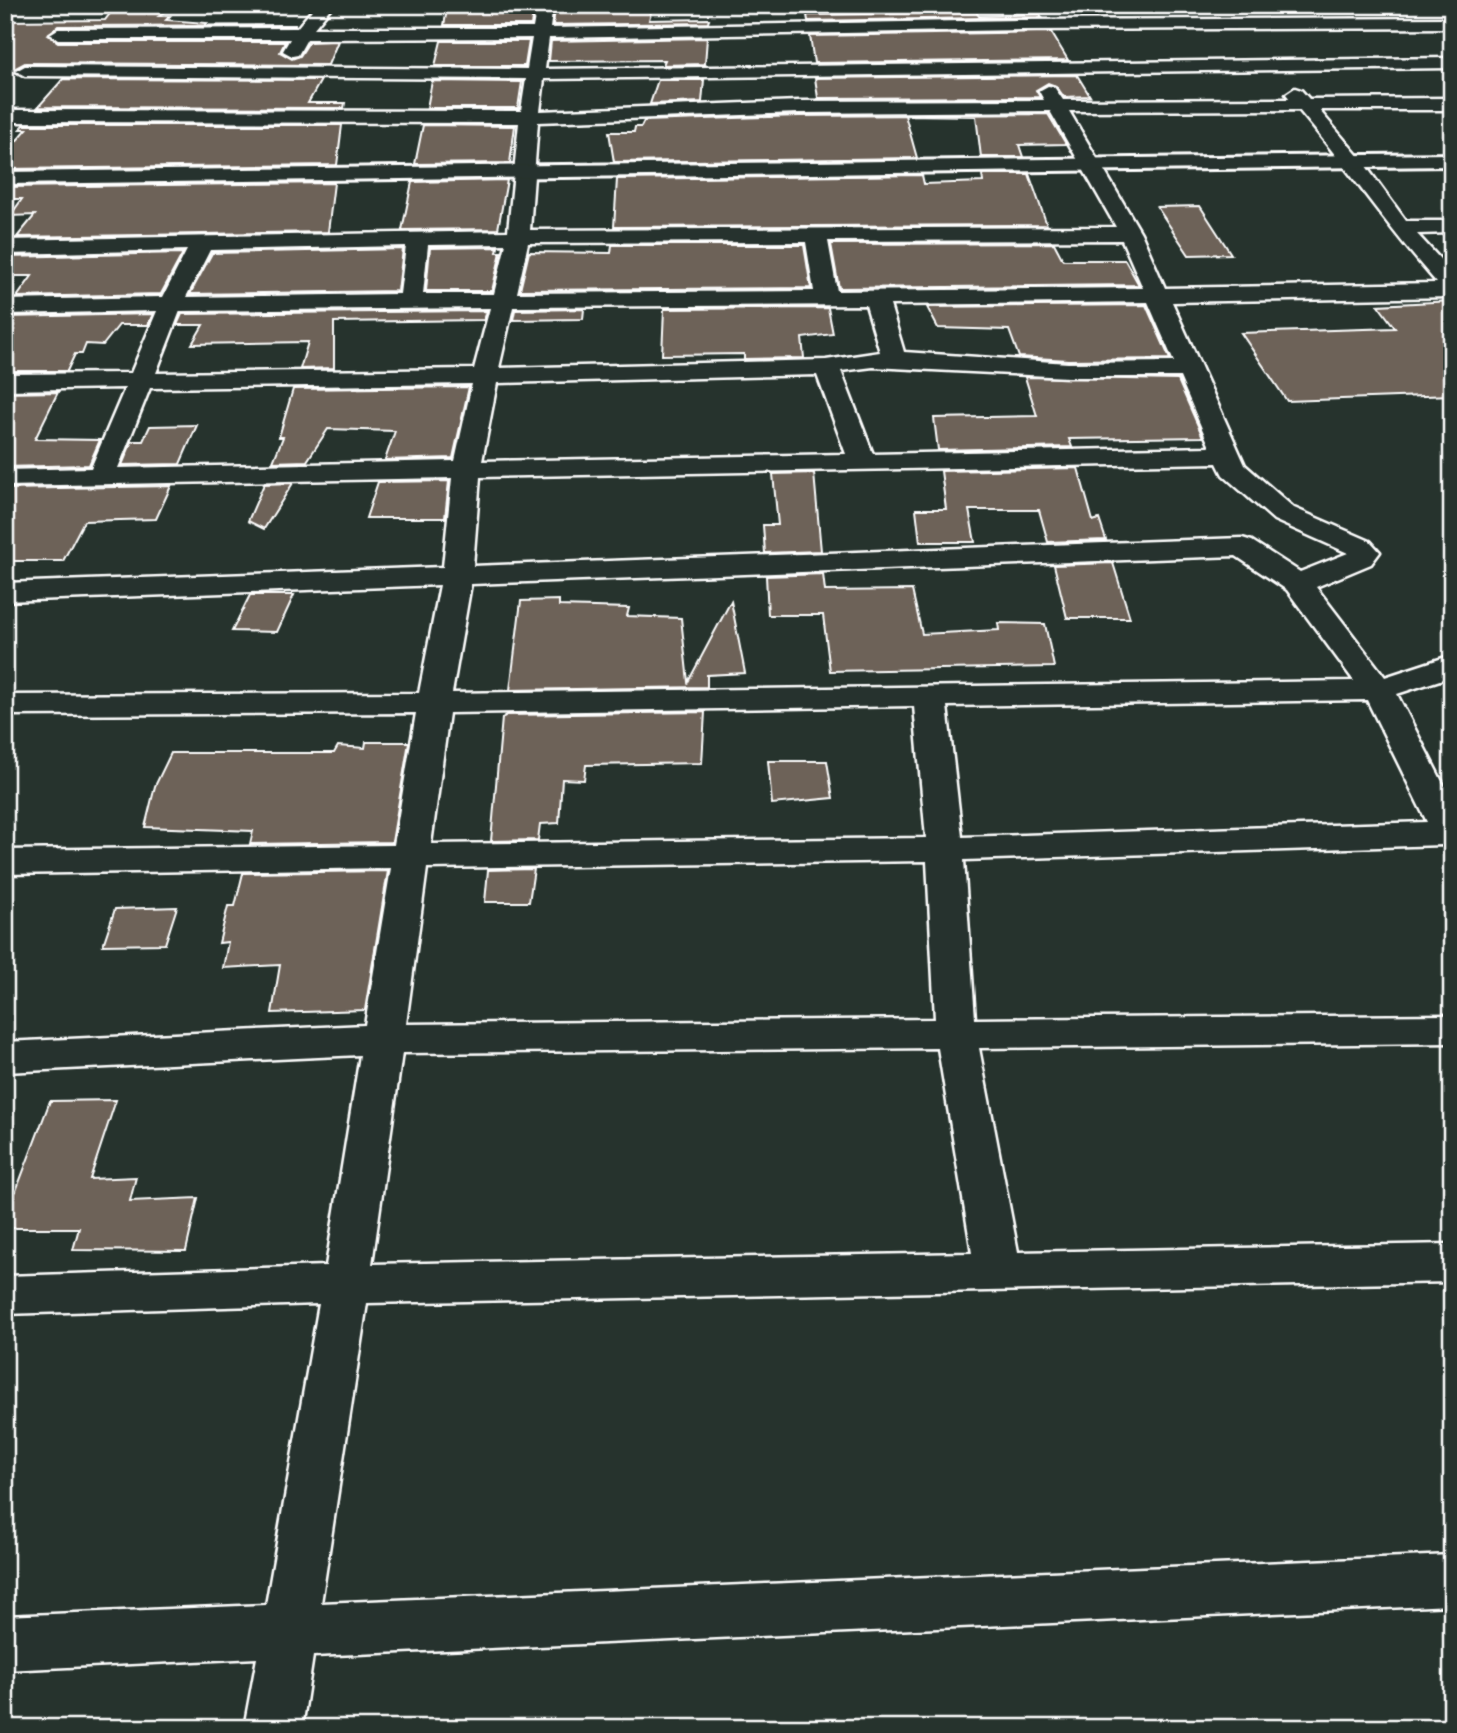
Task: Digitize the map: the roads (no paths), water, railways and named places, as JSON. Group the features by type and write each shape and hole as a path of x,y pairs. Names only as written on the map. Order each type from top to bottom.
{"street":[{"path":"263,116 300,35 325,5"},
{"path":"775,5 782,31"},
{"path":"1016,5 1033,67 1130,233 1159,296 1187,369 1233,469 1284,514 1360,547 1365,552 1361,558 1298,584"},
{"path":"1226,5 1237,26 1267,65 1307,106 1353,162 1400,228 1452,288"},
{"path":"12,88 72,15"},
{"path":"273,1728 346,1284 434,703 457,576 467,468 483,400 485,376 519,237 522,173 543,19"},
{"path":"50,43 300,35 543,19 782,31 1022,25 1452,23"},
{"path":"25,71 537,74 1452,63"},
{"path":"789,70 799,107"},
{"path":"5,117 530,117 799,107 1059,108 1452,104"},
{"path":"5,178 1452,160"},
{"path":"1400,228 1452,227"},
{"path":"5,247 519,237 1130,233"},
{"path":"816,236 827,298"},
{"path":"411,301 418,241"},
{"path":"101,477 172,304 201,245"},
{"path":"5,307 505,299 1159,296 1452,288"},
{"path":"876,298 894,360"},
{"path":"5,382 485,376 827,367 843,362 894,360 1070,370 1187,369"},
{"path":"827,367 862,460"},
{"path":"5,478 1228,455"},
{"path":"1242,547 1284,514"},
{"path":"5,862 946,849 1451,834 1378,690 1298,584 1242,547 457,576 9,599"},
{"path":"5,705 434,703 929,694 1378,690 1452,665"},
{"path":"929,694 946,849 957,1034 998,1272"},
{"path":"5,1057 383,1040 1452,1029"},
{"path":"5,1295 346,1284 1452,1263"},
{"path":"5,1643 1452,1580"}]}
